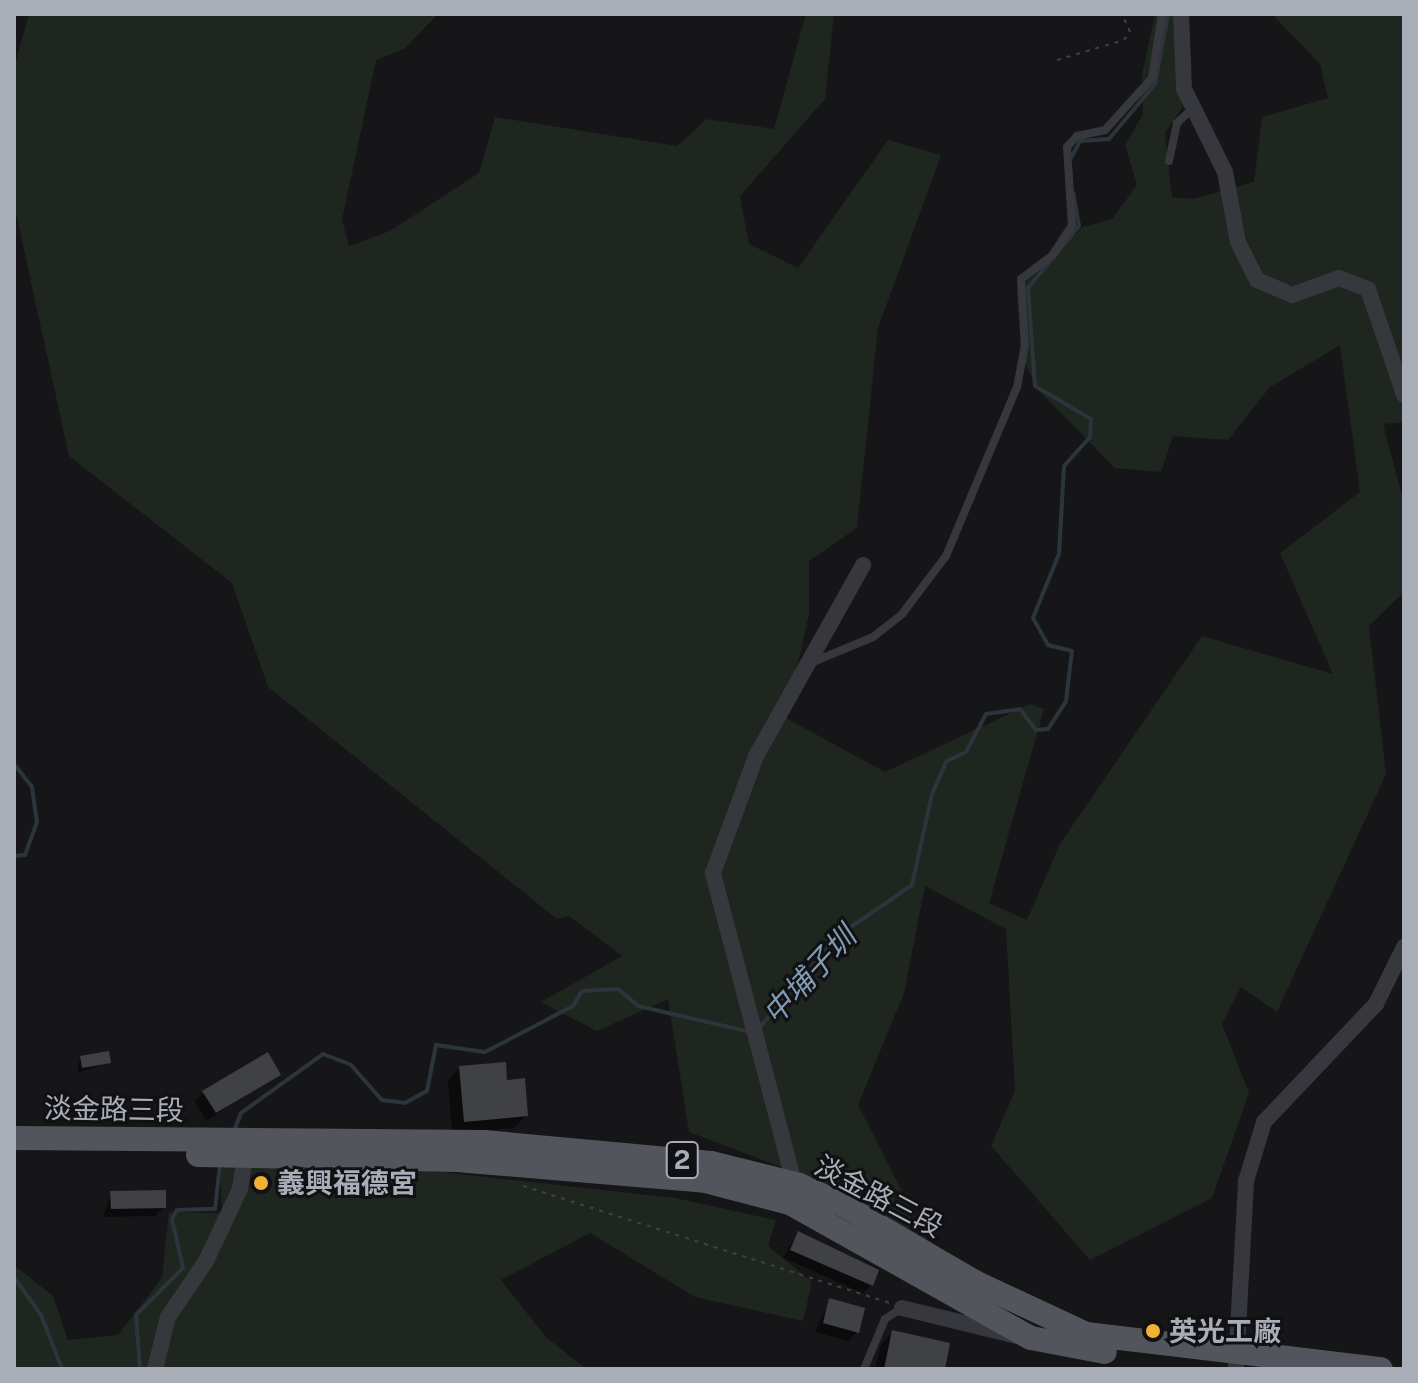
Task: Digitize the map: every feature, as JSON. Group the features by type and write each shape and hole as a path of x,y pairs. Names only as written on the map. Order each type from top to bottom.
{"main road":[{"name":"淡金路三段","path":"14,1138 231,1147"},
{"name":"淡金路三段","path":"14,1154 231,1147 560,1147 711,1163 794,1194 1086,1334 1241,1362"},
{"name":"淡金路三段","path":"794,1194 1031,1338 1241,1362 1381,1369"}],"street":[{"path":"1181,14 1184,89 1225,172 1238,242 1257,280 1292,295 1339,278 1368,289 1404,395"},
{"path":"794,1194 713,873 756,756 813,662 830,614 863,565"},
{"path":"1241,1362 1246,1181 1264,1122 1376,1004 1404,947"},
{"path":"155,1369 168,1317 206,1261 240,1189 231,1147"},
{"path":"902,1308 991,1335 1031,1338 1086,1334"}],"lane":[{"path":"813,662 873,637 902,614 946,556 1017,387 1025,345 1021,279 1052,256 1072,225 1067,147 1077,136 1105,130 1152,78 1162,14"},
{"path":"1169,161 1177,123 1192,109"},
{"path":"864,1369 885,1319 902,1308"}],"path":[{"path":"1057,60 1124,40 1130,32 1122,14"},
{"path":"514,1182 902,1308"}],"shaded area":[{"path":"29,14 438,14 404,49 376,60 342,220 349,246 390,231 479,173 495,117 677,146 707,119 774,129 806,14 834,14 825,99 740,196 749,244 798,268 888,140 941,155 878,328 857,528 809,561 809,614 786,718 885,772 1030,704 1044,709 989,903 1027,920 1060,844 1202,636 1333,674 1280,553 1360,492 1340,345 1270,387 1228,440 1173,436 1161,472 1115,468 1040,392 1021,356 1017,289 1083,227 1112,219 1137,185 1125,145 1143,114 1142,75 1155,14 1179,14 1182,108 1165,133 1172,197 1193,199 1254,182 1262,117 1328,98 1320,64 1272,14 1404,14 1404,422 1383,424 1404,503 1404,592 1369,626 1386,774 1277,1012 1241,987 1222,1024 1249,1093 1212,1198 1090,1260 991,1146 1015,1091 1006,929 925,886 904,993 858,1105 928,1242 807,1177 689,1132 668,999 597,1031 541,1002 622,956 569,916 557,919 268,687 232,583 69,456 14,204 14,68"},
{"path":"220,1165 441,1172 675,1198 776,1220 768,1246 812,1282 803,1321 695,1297 590,1233 501,1280 545,1336 586,1369 14,1369 14,1265 53,1296 68,1340 118,1335 162,1278 169,1212 222,1213"}],"building":[{"path":"109,1051 111,1063 82,1068 80,1056"},
{"path":"268,1052 281,1075 216,1113 202,1091"},
{"path":"506,1062 507,1080 525,1078 528,1116 464,1122 459,1066"},
{"path":"166,1190 166,1208 111,1209 110,1191"},
{"path":"798,1231 879,1270 873,1286 790,1250"},
{"path":"829,1298 865,1308 859,1333 823,1323"},
{"path":"892,1330 950,1343 945,1369 884,1369"}],"waterway":[{"name":"中埔子圳","path":"1070,160 1080,141 1109,139 1155,84 1168,14"},
{"name":"中埔子圳","path":"759,1028 839,935 912,885 932,794 947,761 966,752 986,714 1020,709 1036,730 1048,729 1066,701 1072,651 1048,645 1033,618 1059,554 1064,466 1090,437 1091,419 1035,386 1028,288 1079,226 1073,193"},
{"path":"14,764 32,787 37,822 25,855 14,856"},
{"name":"中埔子圳","path":"234,1131 241,1113 323,1054 351,1065 382,1100 405,1103 427,1091 436,1045 485,1052 573,1006 582,991 618,989 638,1006 751,1032"},
{"name":"中埔子圳","path":"140,1369 136,1315 183,1268 172,1219 177,1210 215,1209 220,1165"},
{"path":"14,1277 41,1315 62,1369"}],"place":[{"name":"義興福德宮","path":"261,1183"},
{"name":"英光工廠","path":"1153,1331"}]}
